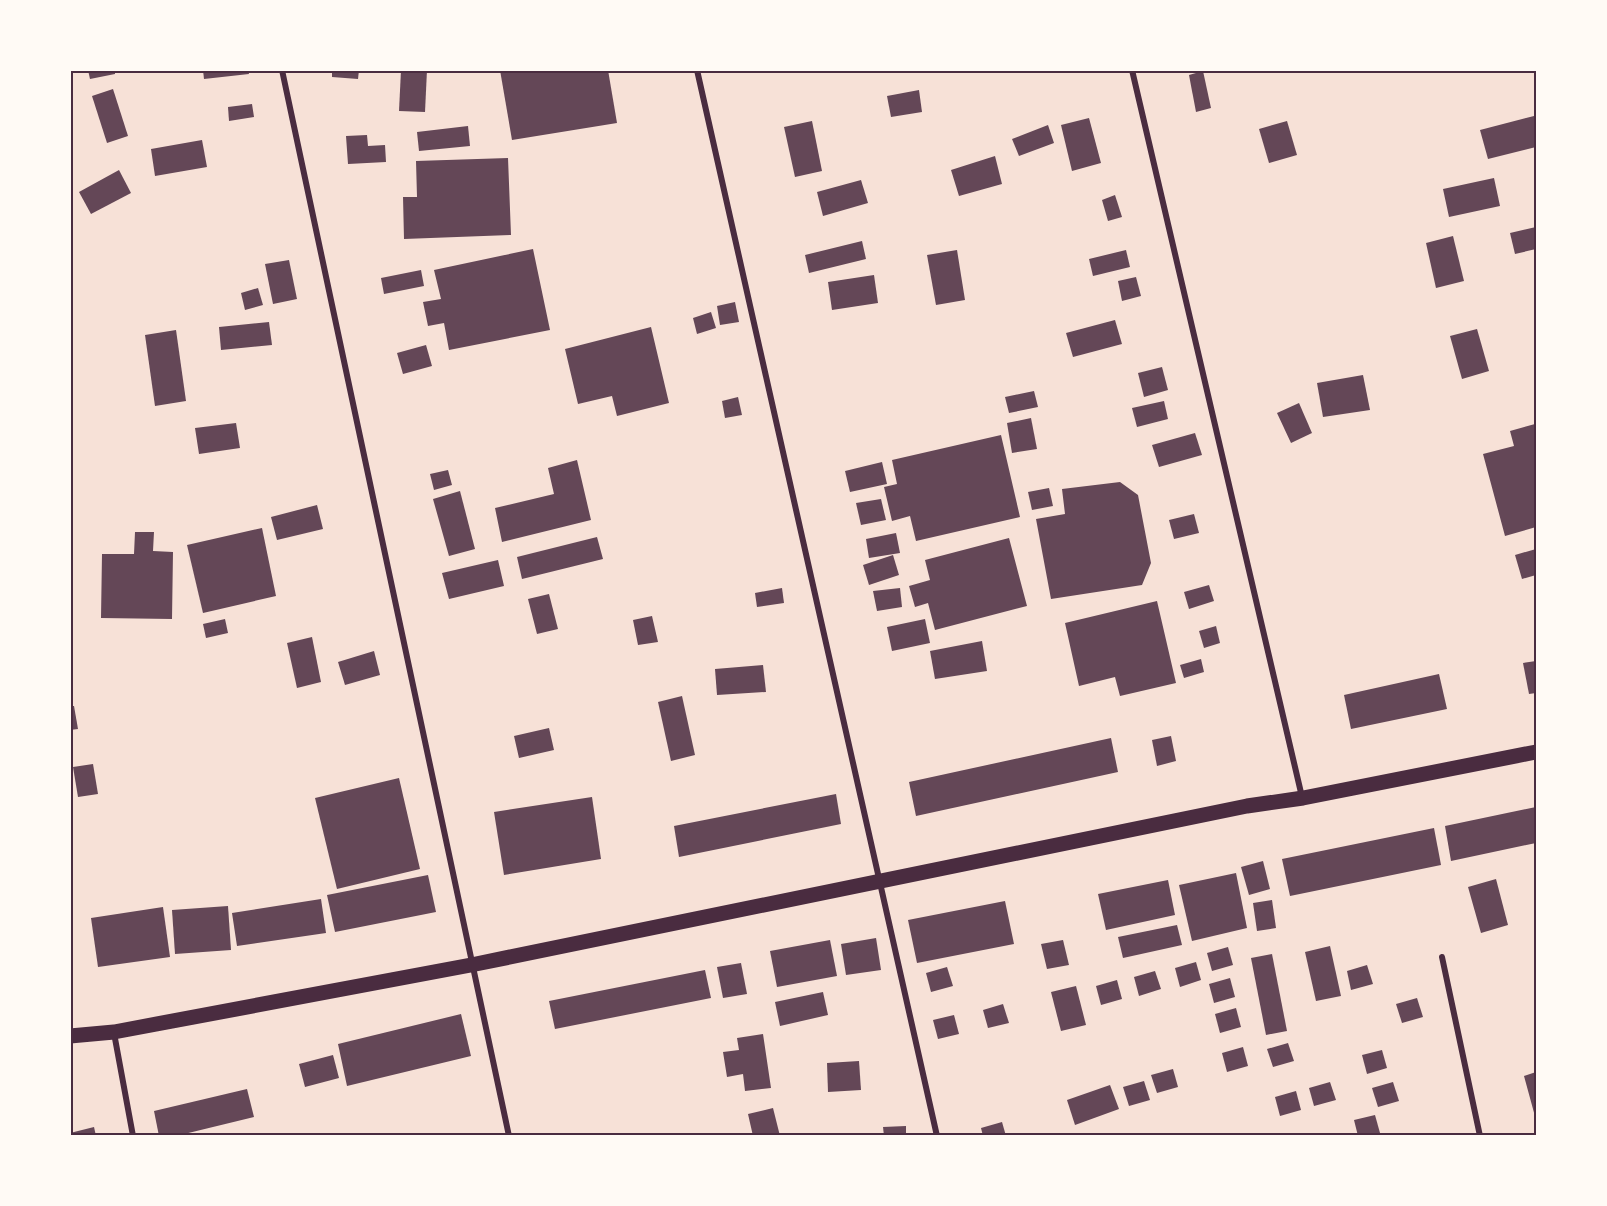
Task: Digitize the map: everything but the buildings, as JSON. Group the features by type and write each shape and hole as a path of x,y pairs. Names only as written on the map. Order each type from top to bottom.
{"main road":[{"path":"70,1036 114,1032 471,965 880,879 1247,806 1303,798 1536,752"}],"street":[{"path":"282,70 509,1136"},
{"path":"698,70 938,1136"},
{"path":"1132,70 1303,798"},
{"path":"1442,957 1480,1136"},
{"path":"114,1032 133,1136"}]}
